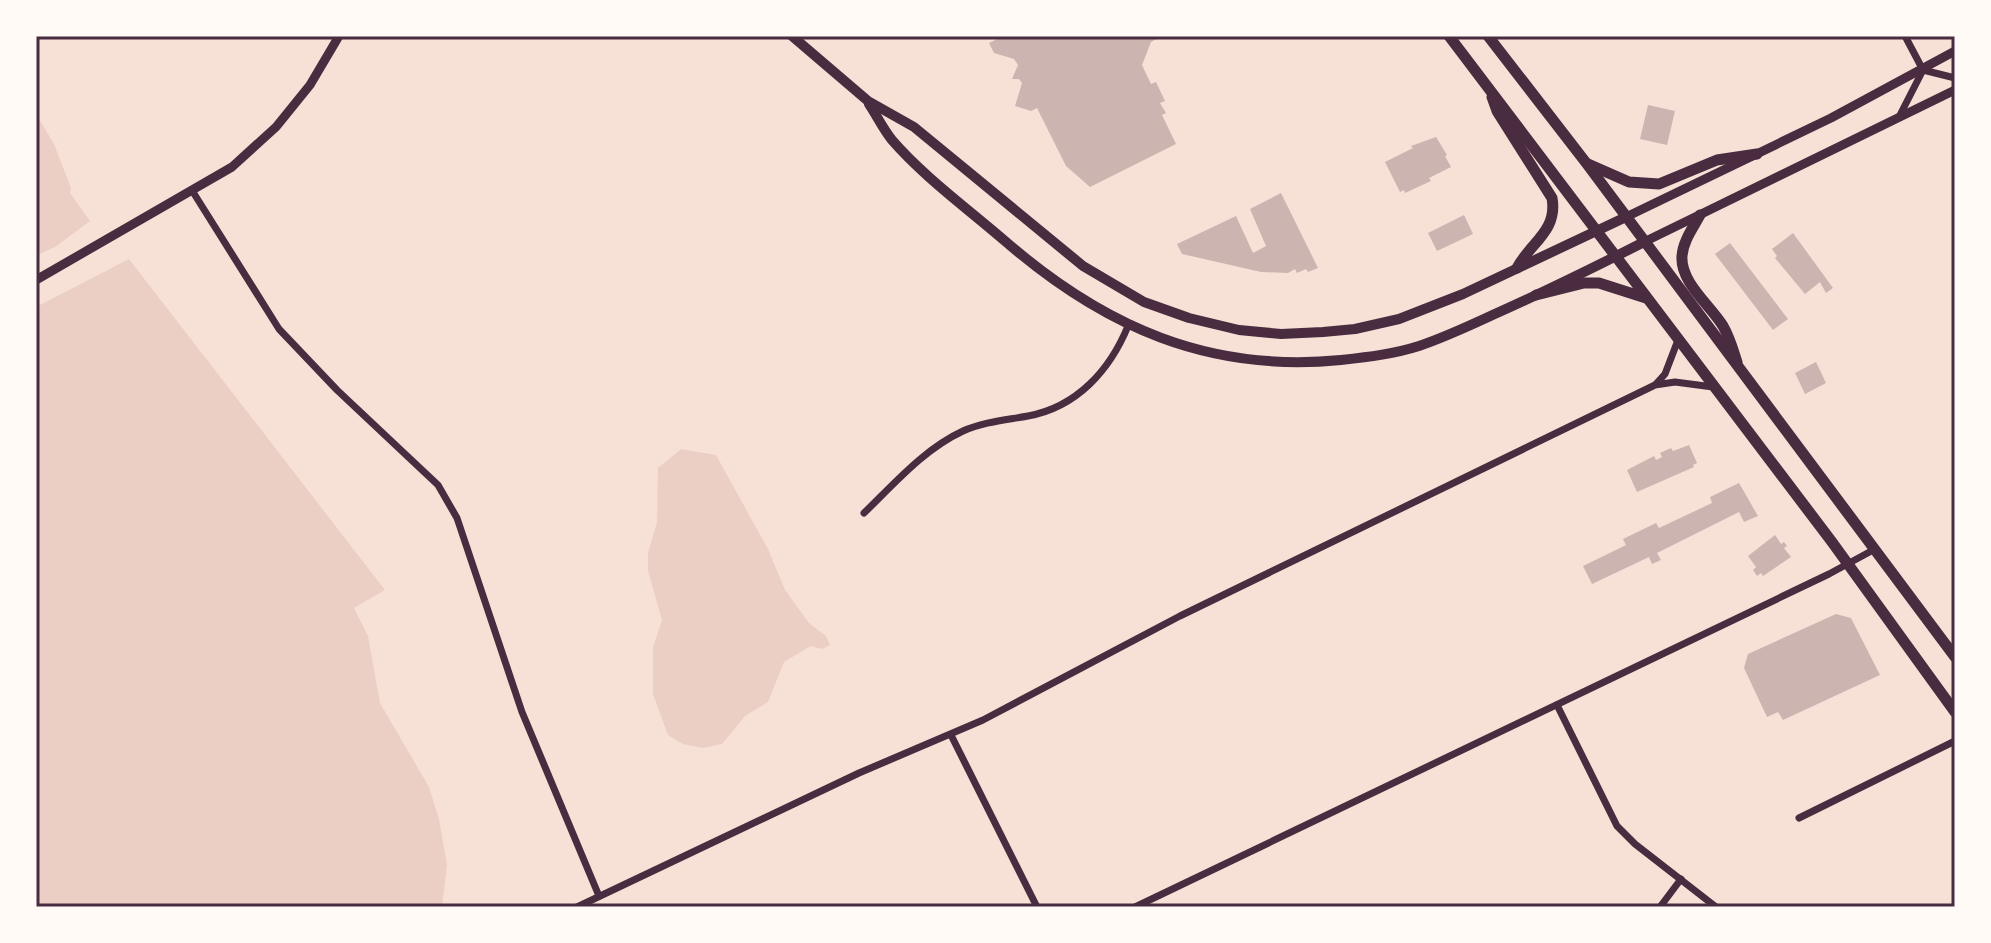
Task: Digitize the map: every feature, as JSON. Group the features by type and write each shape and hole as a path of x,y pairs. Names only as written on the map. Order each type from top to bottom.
{"main road":[{"path":"792,36 868,101 914,127 1083,266 1144,302 1189,318 1239,330 1281,334 1355,329 1399,319 1463,294 1626,217"},
{"path":"1449,36 1955,712"},
{"path":"1488,36 1955,657"},
{"path":"1485,82 1497,111 1552,198 1554,208 1546,233 1522,258 1517,268"},
{"path":"868,101 891,139 1020,255 1083,302 1128,326 1216,356 1265,362 1313,363 1417,347 1536,295 1644,242"},
{"path":"1587,164 1629,182 1659,184 1717,160 1757,154"},
{"path":"1700,215 1682,252 1682,263 1685,274 1730,339 1740,370"},
{"path":"1536,295 1584,283 1599,283 1647,299"}],"street":[{"path":"36,280 232,167 276,127 323,66 339,36"},
{"path":"1905,36 1923,70 1955,78"},
{"path":"1626,217 1757,154 1955,51"},
{"path":"1899,117 1923,70"},
{"path":"1644,242 1955,90"},
{"path":"193,192 279,329 337,390 438,485 457,518 522,712 599,896"},
{"path":"864,513 931,450 963,431 996,421 1032,416 1065,404 1094,382 1119,348 1128,326"},
{"path":"1655,385 1665,374 1678,340"},
{"path":"577,907 859,773 951,735 1180,616 1655,385 1675,382 1713,387"},
{"path":"1135,907 1875,549"},
{"path":"1557,705 1617,826 1635,844 1716,907"},
{"path":"951,735 1037,907"},
{"path":"1799,818 1955,741"},
{"path":"1660,907 1681,879"}],"shaded area":[{"path":"36,114 54,144 71,188 70,193 90,221 55,247 36,256"},
{"path":"129,259 385,590 354,608 368,636 380,703 429,787 439,819 447,865 442,907 36,907 36,307"},
{"path":"681,449 716,455 768,549 785,590 809,623 826,636 830,645 822,649 811,646 784,662 768,702 745,716 722,744 703,748 683,744 668,735 653,694 653,647 662,620 648,571 648,553 657,522 658,468"}],"building":[{"path":"1003,36 1162,36 1151,42 1142,65 1151,84 1156,82 1165,101 1160,103 1166,113 1162,115 1176,144 1090,187 1066,166 1037,108 1031,111 1015,106 1022,83 1019,79 1012,79 1018,65 1014,59 994,53 989,43"},
{"path":"1648,105 1675,111 1667,145 1640,139"},
{"path":"1436,137 1451,167 1429,178 1431,181 1405,193 1404,190 1400,192 1385,162 1413,148 1411,146"},
{"path":"1281,193 1318,268 1297,273 1295,269 1288,273 1261,272 1182,254 1177,244 1236,216 1253,253 1266,246 1250,209"},
{"path":"1464,215 1473,234 1437,251 1428,233"},
{"path":"1793,233 1833,288 1826,293 1820,282 1805,294 1775,258 1777,256 1772,249"},
{"path":"1730,243 1788,319 1773,330 1715,254"},
{"path":"1816,362 1826,383 1805,394 1795,373"},
{"path":"1689,445 1697,463 1694,467 1637,492 1627,470 1654,456 1656,460 1662,457 1660,453 1671,448 1673,451"},
{"path":"1739,483 1758,516 1744,522 1739,512 1657,553 1661,560 1652,564 1649,557 1592,584 1583,566 1626,545 1623,539 1656,523 1659,528 1712,503 1710,497"},
{"path":"1775,535 1781,544 1784,542 1787,546 1784,548 1791,557 1763,576 1761,573 1757,576 1753,570 1756,567 1748,556"},
{"path":"1836,614 1851,618 1880,675 1783,720 1778,712 1767,717 1744,668 1748,654"}]}
